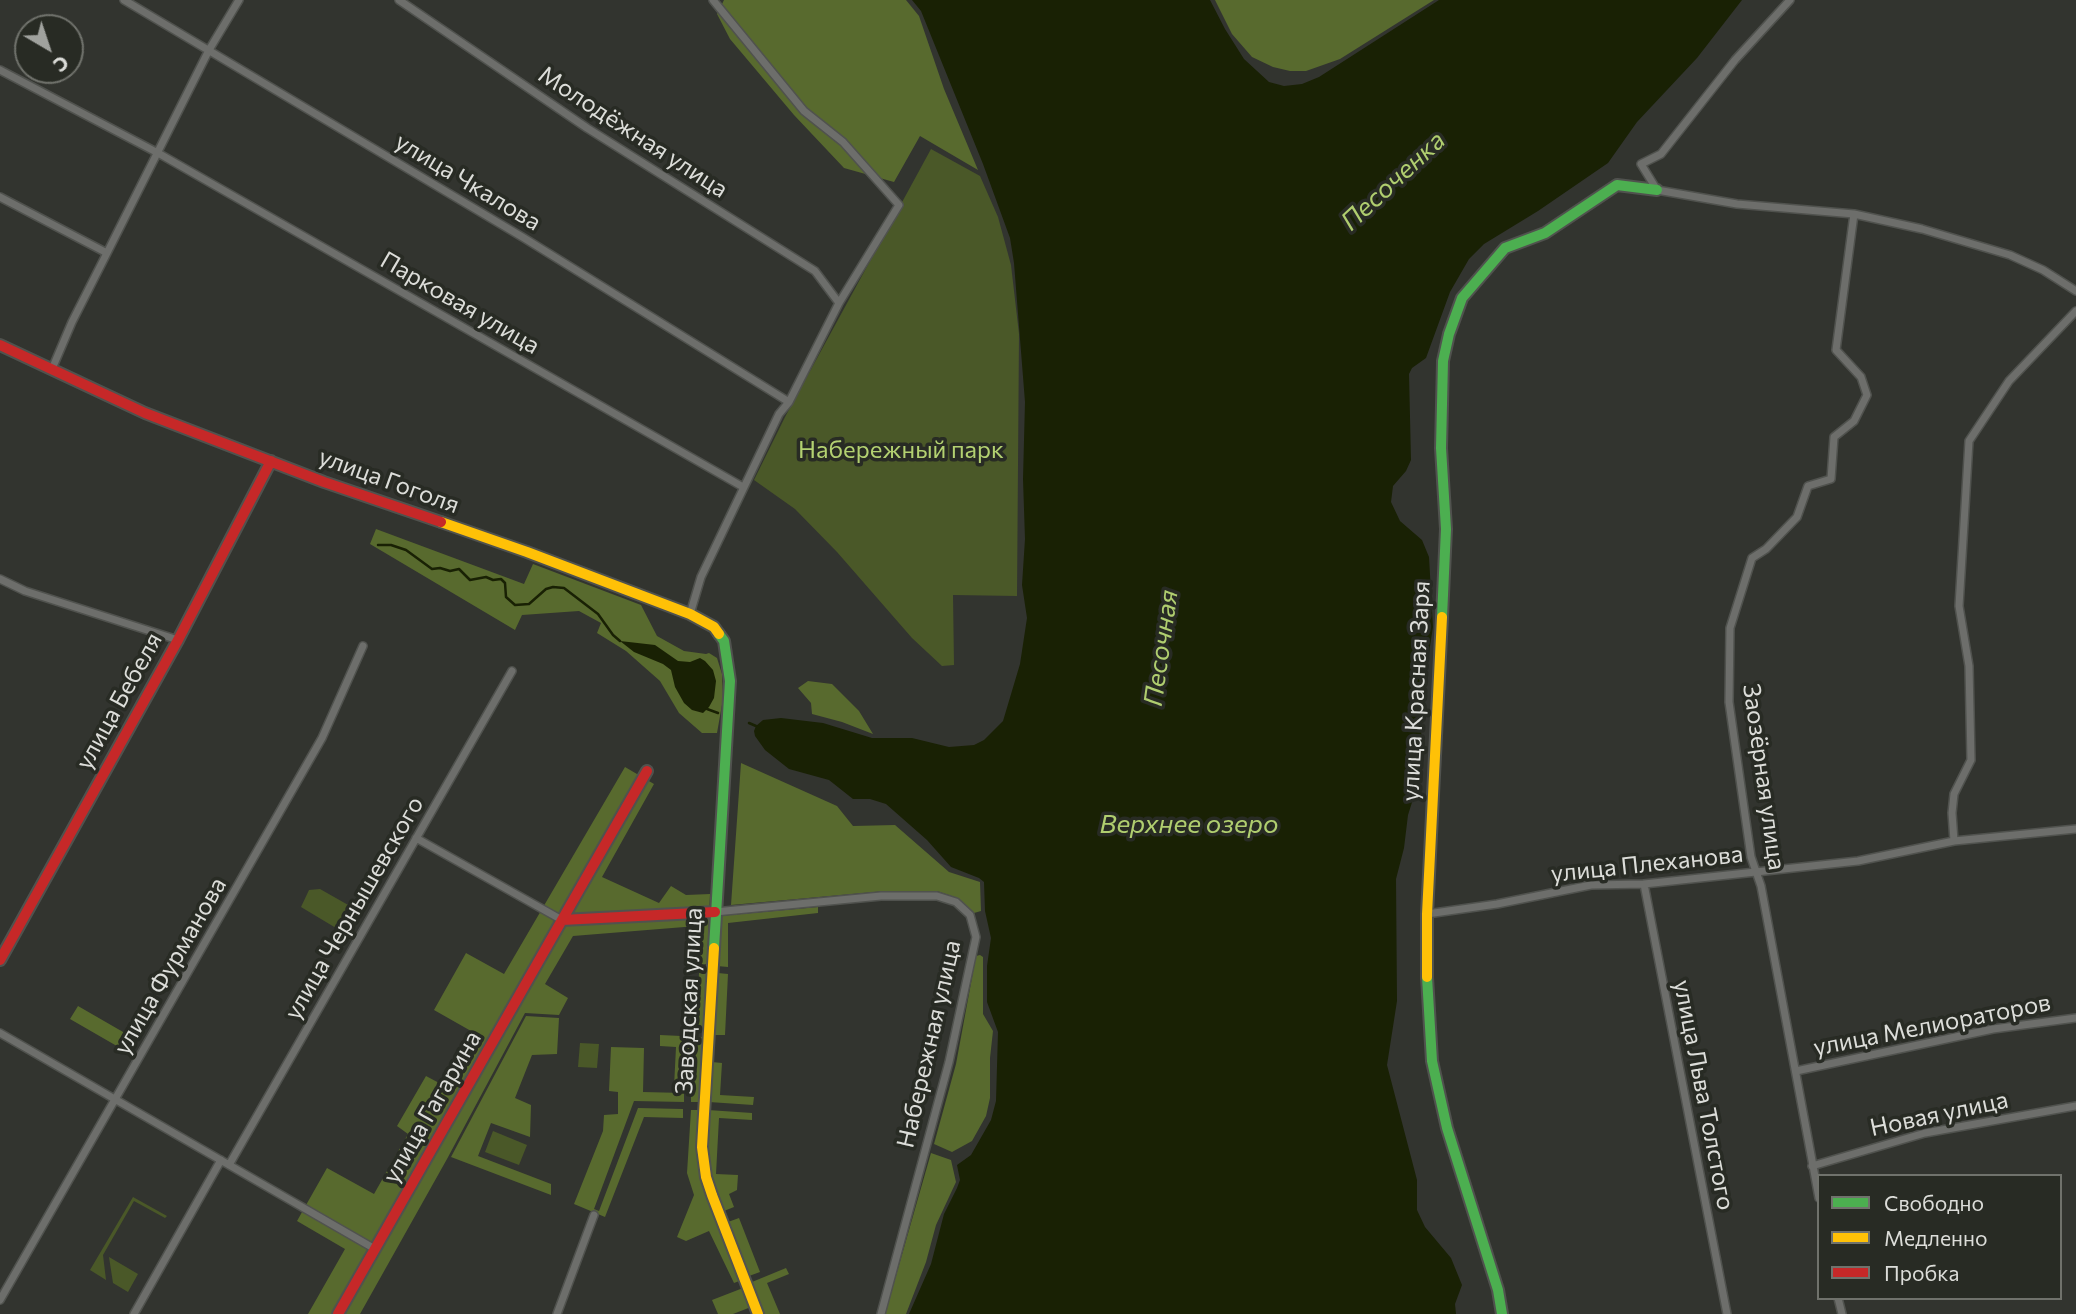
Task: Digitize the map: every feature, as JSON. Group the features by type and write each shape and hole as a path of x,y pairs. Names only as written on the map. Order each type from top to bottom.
{"street":[{"name":"улица Чкалова","path":"124,0 536,245 789,402"},
{"path":"52,369 72,322 209,50 239,0"},
{"name":"Молодёжная улица","path":"399,0 587,128 815,271 839,303"},
{"path":"690,614 701,577 779,414 789,402 839,303 899,205 843,142 803,111 713,0"},
{"path":"1790,0 1735,60 1661,154 1641,164 1657,190 1737,204 1854,214 1922,229 2010,256 2043,270 2076,291"},
{"name":"Парковая улица","path":"0,70 158,153 743,487"},
{"name":"улица Красная Заря","path":"1502,1314 1498,1290 1447,1128 1432,1060 1427,992 1427,914 1446,529 1441,448 1443,361 1448,334 1462,298 1505,248 1545,233 1617,185 1657,190"},
{"path":"0,197 107,253"},
{"name":"Заозёрная улица","path":"1817,1189 1796,1071 1751,858 1729,702 1730,628 1752,558 1766,549 1797,517 1808,486 1831,480 1834,437 1854,421 1867,396 1861,377 1836,350 1854,214"},
{"path":"1954,841 1954,794 1971,760 1969,666 1959,606 1969,441 2009,382 2076,312"},
{"name":"улица Гоголя","path":"0,345 145,413 690,614 714,626 724,641 730,681"},
{"name":"улица Бебеля","path":"0,960 178,640 271,461"},
{"path":"0,579 25,591 178,640"},
{"name":"улица Фурманова","path":"0,1300 331,723 363,646"},
{"name":"улица Чернышевского","path":"134,1314 512,671"},
{"name":"Заводская улица","path":"730,681 702,1147 706,1177 712,1195 758,1314"},
{"name":"улица Гагарина","path":"338,1314 646,771"},
{"name":"улица Плеханова","path":"1427,914 1497,904 1591,885 1644,884 1858,861 1954,841 2076,830"},
{"path":"416,838 562,920 715,912"},
{"name":"улица Льва Толстого","path":"1644,884 1727,1314"},
{"name":"Набережная улица","path":"715,912 881,895 937,896 956,902 970,915 976,937 949,1062 881,1314"},
{"name":"улица Мелиораторов","path":"1796,1071 1993,1029 2076,1018"},
{"path":"0,1033 375,1250"},
{"name":"Новая улица","path":"1812,1166 1925,1133 2076,1106"},
{"path":"557,1314 594,1215"}],"green space":[{"path":"724,0 906,0 919,16 944,89 978,170 920,136 894,182 844,168 794,115 730,39 717,14"},
{"path":"1215,0 1434,0 1340,59 1306,71 1290,71 1273,67 1252,57 1232,34"},
{"name":"Набережный парк","path":"931,149 980,176 998,217 1011,265 1019,334 1017,596 953,595 954,665 942,666 912,638 837,552 795,509 754,480 785,417"},
{"path":"376,529 524,584 533,564 641,605 657,636 684,651 709,653 717,658 722,674 723,699 717,733 702,733 679,713 660,681 626,651 597,633 601,623 579,611 522,615 515,630 370,544"},
{"path":"808,681 832,684 859,711 873,734 812,714 811,703 798,688"},
{"path":"741,763 837,806 853,826 895,825 949,872 980,882 981,911 974,913 957,898 937,891 885,891 731,905"},
{"path":"625,767 654,784 602,877 659,903 671,886 686,895 710,894 707,964 699,965 697,926 573,936 545,984 568,998 559,1015 525,1013 360,1314 308,1314 345,1249 297,1221 327,1168 374,1194 408,1134 397,1126 426,1076 441,1084 471,1031 434,1010 466,953 504,974"},
{"path":"320,889 360,914 351,931 341,931 301,907 309,890"},
{"path":"818,907 818,913 728,923 728,967 717,966 719,916"},
{"path":"976,956 983,957 983,1014 993,1031 990,1098 986,1116 972,1141 952,1152 934,1144 956,1064"},
{"path":"699,973 707,974 704,1032 696,1031"},
{"path":"718,973 728,974 725,1035 714,1035"},
{"path":"78,1006 130,1036 122,1049 70,1019"},
{"path":"526,1016 559,1018 557,1054 532,1055 515,1098 531,1105 530,1137 491,1123 478,1156 551,1184 551,1195 451,1157"},
{"path":"660,1035 703,1037 700,1102 691,1102 691,1088 674,1087 676,1047 660,1046"},
{"path":"580,1043 599,1044 597,1068 578,1067"},
{"path":"611,1047 644,1048 643,1092 684,1093 684,1102 634,1101 594,1209 599,1211 638,1108 683,1109 683,1118 644,1117 605,1217 574,1204 603,1131 604,1115 618,1114 618,1092 609,1091"},
{"path":"712,1062 722,1063 720,1095 754,1097 753,1105 709,1102"},
{"path":"691,1110 699,1110 697,1147 742,1280 734,1283 709,1231 686,1241 677,1237 694,1195 687,1173"},
{"path":"708,1110 752,1113 752,1120 719,1118 716,1174 738,1175 737,1190 729,1194 734,1207 724,1211 710,1176 706,1147"},
{"path":"493,1131 527,1145 519,1165 485,1152"},
{"path":"931,1153 951,1160 956,1182 936,1225 926,1262 906,1314 885,1314"},
{"path":"133,1197 167,1216 165,1218 134,1201 103,1255 106,1280 90,1270"},
{"path":"739,1218 760,1272 749,1276 728,1222"},
{"path":"109,1257 138,1274 128,1292 113,1283"},
{"path":"786,1268 789,1274 767,1283 780,1314 764,1314 752,1282"},
{"path":"743,1288 751,1307 733,1314 718,1314 712,1300"}],"water":[{"name":"Верхнее озеро","path":"912,0 1210,0 1244,59 1269,82 1284,86 1302,84 1319,77 1439,0 1742,0 1697,58 1637,122 1608,163 1484,244 1469,259 1450,292 1426,358 1412,368 1409,374 1411,460 1406,471 1393,486 1391,502 1400,521 1422,540 1429,557 1433,627 1428,659 1417,694 1423,749 1420,777 1408,815 1404,848 1396,879 1397,1001 1387,1065 1417,1180 1417,1210 1425,1227 1451,1258 1462,1285 1455,1304 1456,1314 909,1314 931,1264 944,1214 960,1180 957,1165 971,1155 991,1120 996,1101 998,1032 987,1002 987,966 991,938 985,911 984,882 951,867 927,840 886,804 870,799 853,799 829,780 789,769 765,750 754,731 763,720 781,718 823,723 872,738 912,738 949,747 974,745 984,740 1003,721 1020,664 1027,618 1022,585 1025,539 1025,402 1010,238 921,11"},
{"path":"620,641 655,645 678,661 690,662 700,658 705,661 713,670 716,681 714,698 709,707 703,713 692,710 684,703 675,687 671,670 634,652"}],"waterway":[{"path":"378,545 391,545 406,550 432,569 459,569 470,580 486,577 501,579 505,583 506,597 515,605 529,604 546,589 564,588 598,614 620,641"},
{"path":"707,709 718,713"},
{"path":"749,723 756,726"}],"traffic: fast":[{"path":"1442,617 1446,529 1441,448 1443,361 1462,298 1505,248 1545,233 1617,185 1657,190"},
{"path":"714,948 730,681 724,641 719,634"},
{"path":"1427,977 1432,1061 1447,1128 1498,1290 1502,1314"}],"traffic: slow":[{"path":"441,522 690,614 714,627 719,634"},
{"path":"1427,977 1427,914 1442,617"},
{"path":"714,948 702,1147 706,1177 712,1195 758,1314"}],"traffic: jam":[{"path":"0,345 145,413 324,482 441,522"},
{"path":"0,960 178,640 271,461"},
{"path":"562,920 647,771"},
{"path":"338,1314 562,920 715,912"}],"water label":[{"name":"Песоченка","path":"1393,181"},
{"name":"Песочная","path":"1161,648"}]}
